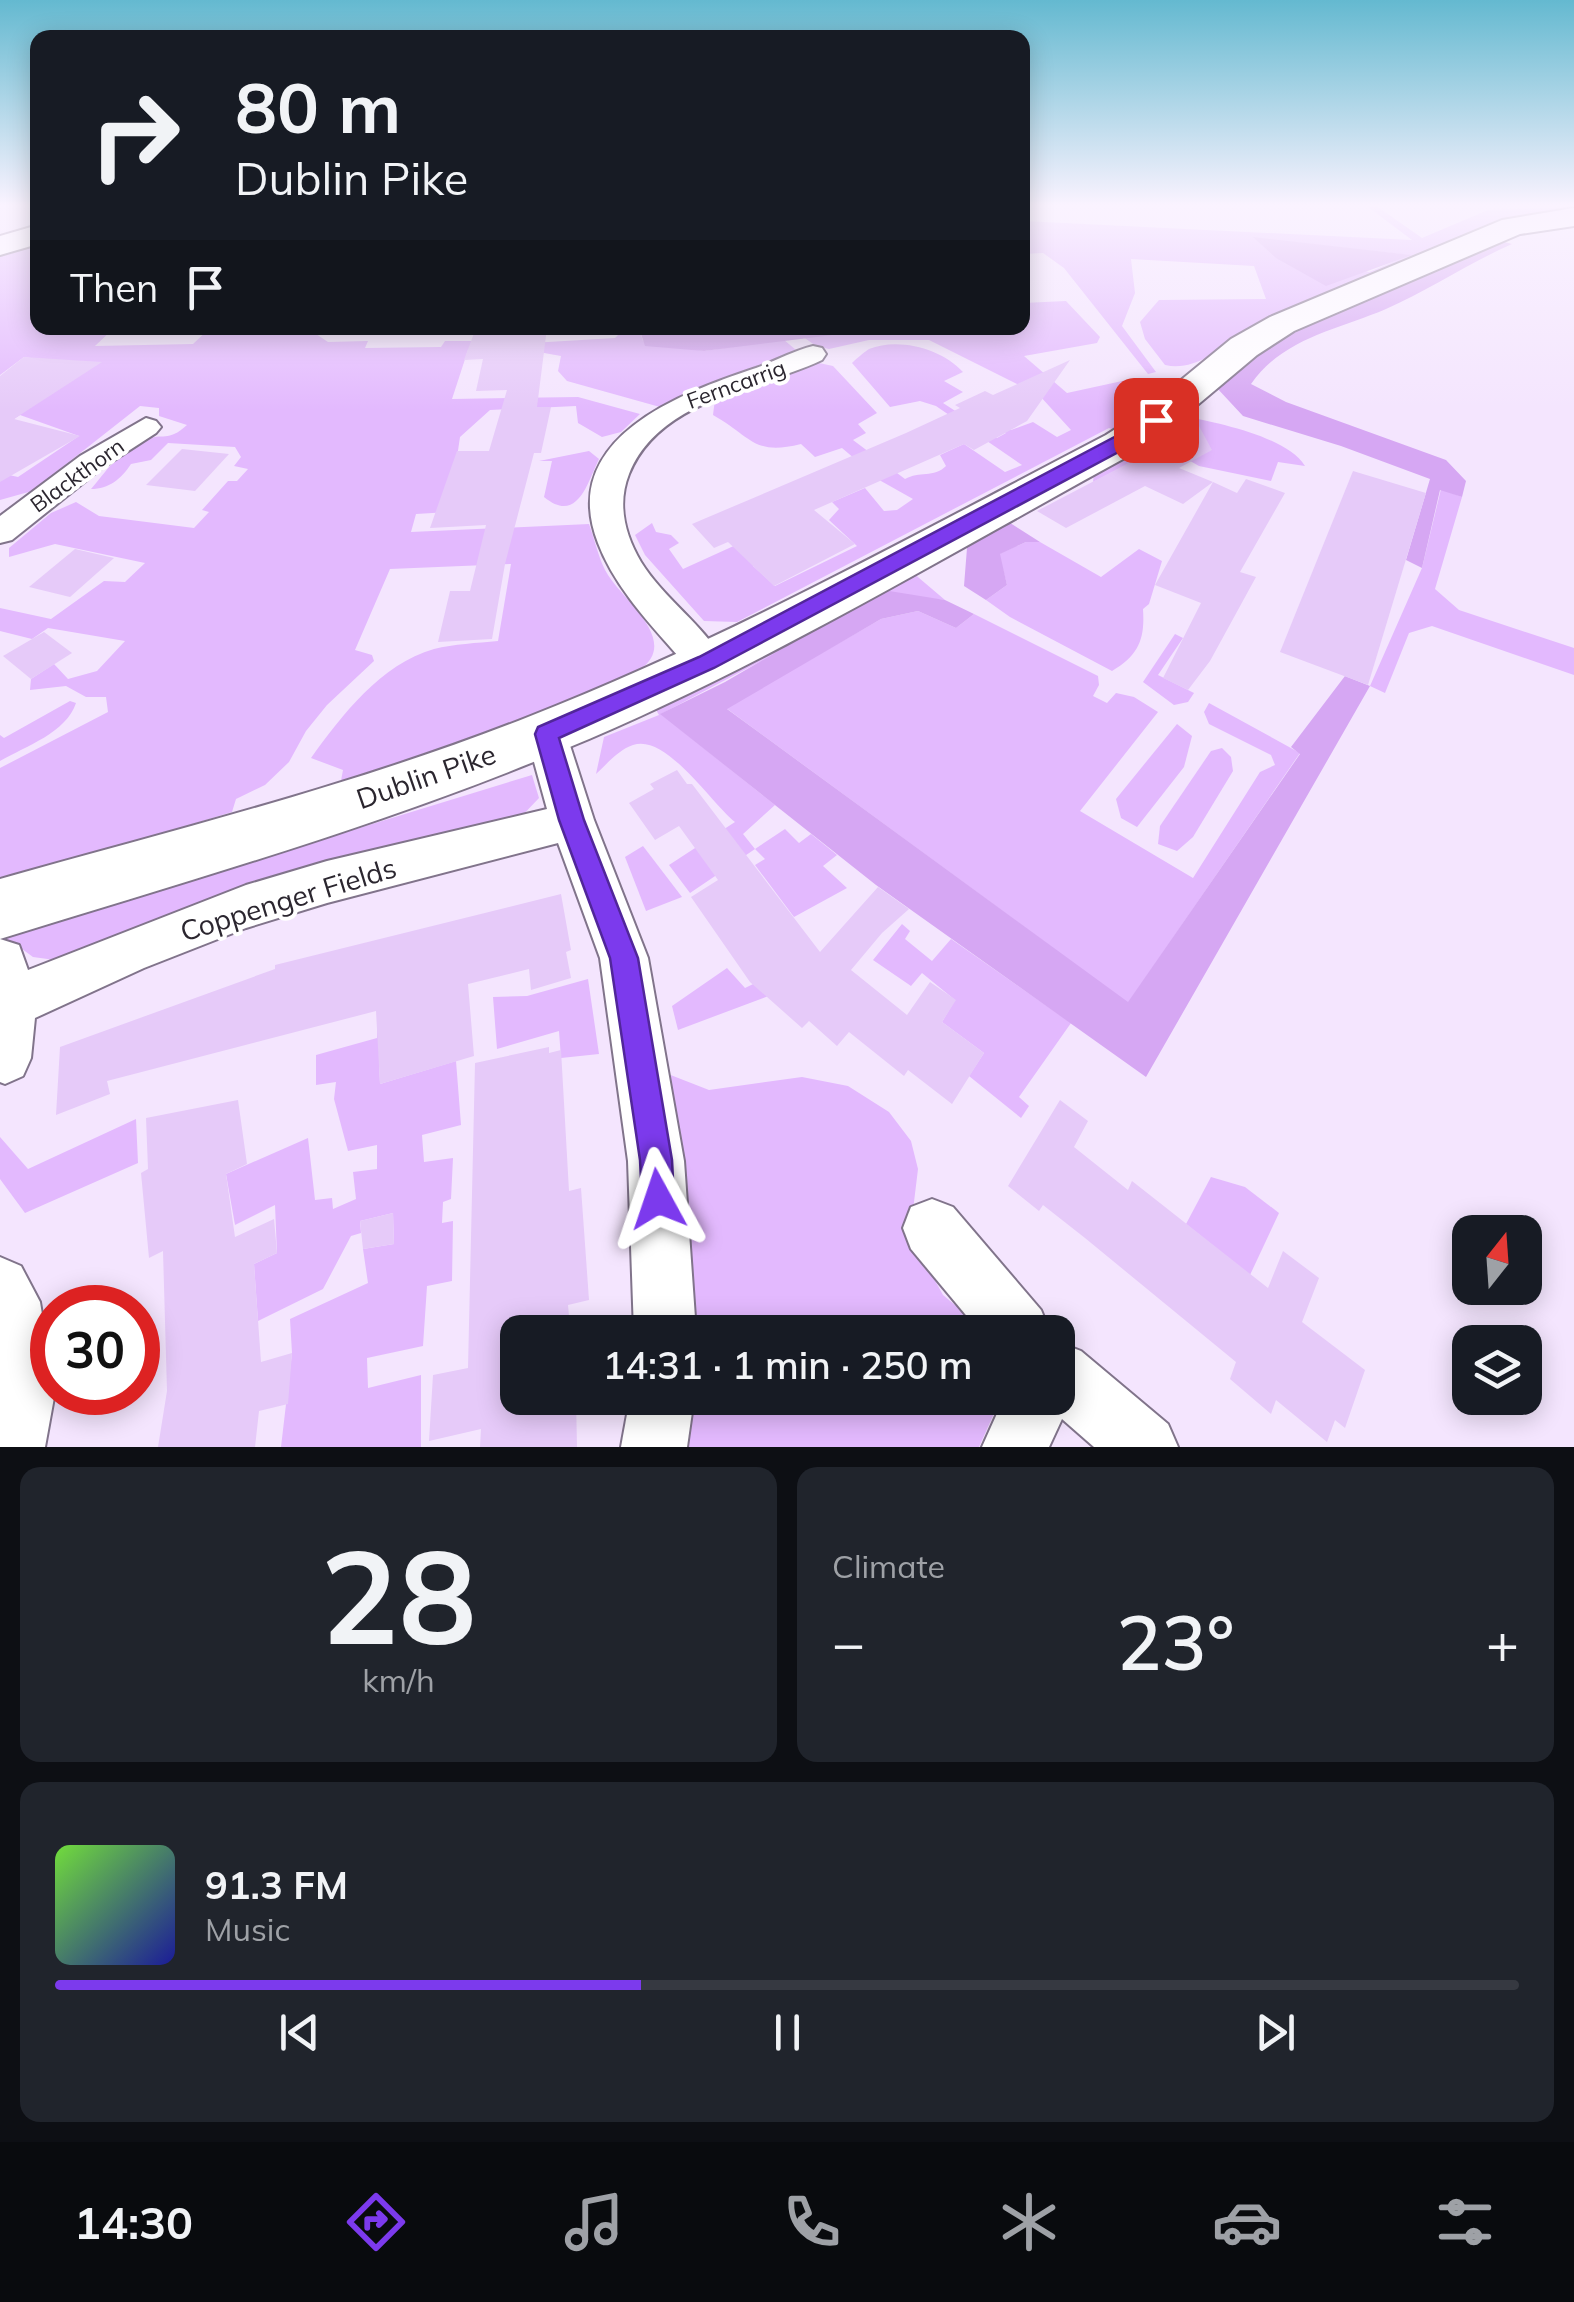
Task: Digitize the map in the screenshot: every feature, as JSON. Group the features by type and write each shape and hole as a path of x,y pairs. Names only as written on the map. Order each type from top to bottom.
{"street":[{"name":"Dublin Pike","path":"0,908 291,822 546,734 706,662 1120,444 1156,420 1244,347 1282,324 1399,275"},
{"name":"Ferncarrig","path":"706,662 625,567 605,512 612,472 633,442 660,415 813,354"},
{"name":"Blackthorn","path":"3,526 146,427"},
{"path":"546,734 572,820 610,912 624,958 656,1160 663,1315"},
{"name":"Coppenger Fields","path":"5,1058 7,983 154,941 324,883 572,820"},
{"path":"932,1228 1005,1315"},
{"path":"0,1288 9,1302 24,1390 12,1447"},
{"path":"1075,1388 1145,1447"},
{"path":"654,1447 659,1415"},
{"path":"1015,1447 1030,1415"}],"shaded area":[{"path":"0,275 30,275 30,335 107,335 95,346 193,344 203,335 318,335 328,342 368,341 365,348 441,347 445,341 498,341 502,335 542,335 531,343 641,335 643,341 704,351 783,339 796,350 794,355 660,407 567,381 558,371 561,356 533,351 468,350 452,399 578,397 640,414 621,432 602,437 578,423 576,406 490,410 460,437 449,512 416,514 411,532 589,524 608,575 652,635 650,659 619,681 553,708 557,716 340,786 343,770 311,758 364,693 415,656 442,647 498,641 511,564 390,569 355,650 372,655 374,661 327,705 306,731 289,762 265,785 236,799 232,812 0,883 0,768 108,712 106,697 86,697 66,686 30,690 31,679 54,664 68,679 97,671 125,641 48,628 32,639 0,631 0,608 51,619 104,581 125,582 145,563 55,544 9,557 9,548 51,513 76,502 99,516 194,528 209,512 202,510 228,481 237,481 248,469 234,466 241,457 235,447 168,443 151,460 131,464 114,482 91,489 128,449 151,438 175,434 187,425 159,416 159,408 140,406 32,491 0,500 0,473 18,477 79,436 20,415 0,428 36,359 24,357 0,375"},
{"path":"1069,275 1133,275 1135,293 1122,326 1156,372 1148,374"},
{"path":"1257,275 1382,275 1236,338 1203,359 1185,365 1165,365 1145,339 1140,322 1159,300 1266,299"},
{"path":"1306,275 1358,275 1326,286"},
{"path":"1419,275 1453,275 1402,302 1295,346 1264,368 1251,384 1286,402 1446,460 1466,481 1462,497 1440,490 1422,568 1406,560 1430,479 1243,416 1216,387 1261,345"},
{"path":"1066,301 1100,337 1097,343 1024,356 1067,393 1136,378 1155,393 1156,403 1118,431 1109,428 737,622 704,621 645,555 635,535 652,523 656,532 671,535 679,543 669,549 683,569 749,539 753,566 775,586 857,546 829,520 839,509 832,502 865,488 884,511 897,510 913,499 881,481 842,448 815,457 801,444 762,446 713,415 715,399 819,363 833,366 877,413 858,424 866,433 853,440 905,479 941,470 946,466 940,455 964,444 1005,472 1022,465 936,406 920,401 890,407 852,363 869,349 893,344 919,347 944,357 963,372 944,381 963,392 943,403 997,438 1006,433 999,428 1011,430 1033,422 1057,437 1071,430 1039,395 929,340 869,340 829,349 802,336 1030,335 1030,303"},
{"path":"641,335 833,335 704,351 645,346"},
{"path":"1184,416 1267,439 1305,466 1278,462 1271,481 1199,466 1164,446 1093,482 1094,473"},
{"path":"589,451 599,459 580,497 565,506 544,497 552,461 539,461"},
{"path":"1441,489 1462,497 1435,589 1459,610 1574,648 1574,675 1432,626 1409,633 1385,693 1370,686 1422,568"},
{"path":"1007,521 1040,542 1026,542 1000,554 1007,585 986,600 964,586 967,548 963,544"},
{"path":"1026,542 1040,542 1101,577 1139,549 1162,561 1149,604 1143,609 1138,645 1129,659 1112,671 1010,617 986,600 1007,585 999,554"},
{"path":"912,572 945,600 888,594 661,714 775,805 743,834 755,849 690,893 669,865 735,822 673,759 646,744 622,750 596,774 604,737 659,715 655,708"},
{"path":"883,590 945,600 974,614 956,628 918,611 881,619 727,709 1128,1002 1300,754 1291,747 1345,676 1370,686 1146,1077 876,885 660,714 725,682"},
{"path":"918,611 956,628 974,614 1098,676 1099,685 1093,696 1107,703 1116,693 1134,697 1158,712 1080,811 1193,878 1260,772 1275,765 1271,755 1209,724 1204,712 1209,703 1300,753 1128,1003 726,708 881,619"},
{"path":"1175,634 1183,638 1158,675 1194,693 1188,702 1174,705 1143,682"},
{"path":"70,701 76,703 64,723 0,761 0,735 4,738"},
{"path":"1177,724 1192,736 1184,767 1137,827 1121,818 1116,799"},
{"path":"1222,748 1231,757 1233,771 1193,837 1177,851 1158,844 1160,826 1211,751"},
{"path":"532,775 539,798 518,820 62,961 33,957 18,946 0,956 0,938"},
{"path":"785,829 799,843 811,834 837,855 823,866 847,888 794,917 755,865 765,859 755,849"},
{"path":"643,846 682,897 646,911 625,857"},
{"path":"902,924 910,931 905,939 932,961 951,939 1071,1023 1019,1097 1029,1106 1021,1118 969,1076 984,1053 942,1022 955,1000 922,973 911,986 873,960"},
{"path":"727,968 745,988 784,969 771,995 678,1030 672,1006"},
{"path":"588,979 599,1054 561,1058 559,1031 497,1049 493,997 527,996"},
{"path":"378,1017 408,1054 379,1062 380,1084 456,1061 461,1125 422,1135 424,1162 453,1158 451,1199 443,1202 442,1223 453,1221 452,1281 427,1286 423,1346 367,1358 368,1388 421,1375 421,1447 281,1447 292,1353 290,1319 368,1283 363,1249 394,1244 393,1213 360,1221 361,1233 351,1236 323,1289 258,1321 254,1264 277,1253 275,1205 235,1225 226,1174 308,1138 315,1200 332,1198 333,1209 356,1199 353,1172 377,1169 377,1145 348,1151 334,1099 336,1082 316,1085 316,1055 377,1038"},
{"path":"668,1074 709,1090 802,1077 848,1086 889,1112 911,1141 918,1169 910,1235 943,1295 967,1315 692,1315"},
{"path":"136,1119 138,1163 25,1213 0,1179 0,1137 28,1169"},
{"path":"1211,1177 1245,1187 1279,1213 1250,1275 1186,1224"},
{"path":"684,1415 993,1415 979,1447 680,1447"}],"building":[{"path":"473,335 546,335 537,407 551,407 541,453 534,453 505,564 492,639 438,642 450,591 470,591 486,525 430,528 457,451 489,451 507,390 476,391 483,359 464,360"},
{"path":"24,357 102,362 14,419 80,436 0,482 0,376"},
{"path":"1070,360 1027,421 974,450 964,444 814,510 855,544 774,586 728,542 714,548 692,524 906,433 960,408 955,405 985,391 993,395"},
{"path":"1199,426 1212,450 1179,468 1213,482 1183,504 1145,486 1066,528 1037,511"},
{"path":"182,449 229,454 195,491 146,485"},
{"path":"1353,471 1426,493 1368,685 1280,652"},
{"path":"1246,479 1285,493 1240,572 1256,577 1210,661 1188,690 1163,678 1201,603 1155,585 1213,482 1237,493"},
{"path":"75,549 114,558 70,597 29,587"},
{"path":"44,632 72,653 31,679 3,656"},
{"path":"677,770 687,784 692,784 820,952 878,887 909,909 882,933 851,970 907,1015 930,982 956,1000 942,1022 984,1053 952,1104 908,1070 904,1076 849,1032 837,1046 809,1021 802,1028 750,982 691,897 718,880 679,826 655,840 629,803 654,789 650,784"},
{"path":"561,894 571,950 566,952 571,978 531,990 529,969 468,984 474,1056 380,1084 376,1011 107,1081 110,1094 56,1115 60,1047 275,969 275,965"},
{"path":"549,1047 549,1053 561,1050 569,1191 581,1188 589,1300 568,1305 569,1315 500,1315 500,1415 576,1415 577,1447 480,1447 481,1429 429,1441 433,1375 468,1368 475,1063"},
{"path":"238,1100 247,1164 226,1174 235,1237 274,1219 277,1253 254,1264 261,1362 292,1353 288,1404 259,1411 255,1447 158,1447 167,1391 163,1251 149,1258 141,1173 148,1169 146,1118"},
{"path":"1060,1100 1088,1121 1074,1147 1128,1190 1132,1181 1268,1288 1283,1251 1319,1278 1302,1322 1365,1370 1345,1428 1335,1420 1327,1442 1276,1400 1271,1414 1230,1379 1236,1362 1043,1205 1039,1211 1008,1186"},
{"path":"393,1213 394,1244 363,1249 360,1221"}],"route":[{"path":"658,1199 656,1160 624,958 610,912 572,820 546,734 706,662 1120,444 1156,420"}]}
